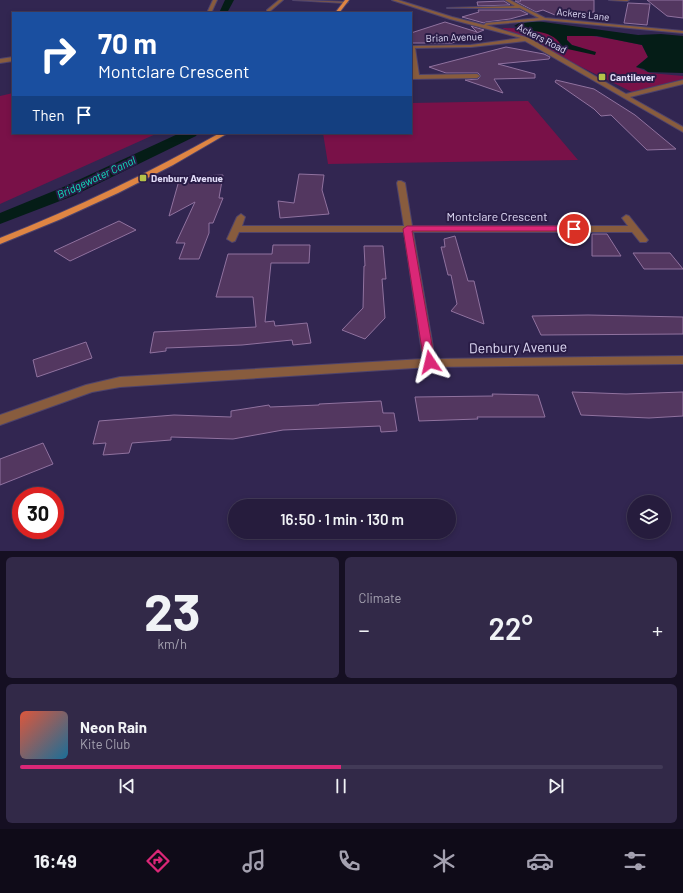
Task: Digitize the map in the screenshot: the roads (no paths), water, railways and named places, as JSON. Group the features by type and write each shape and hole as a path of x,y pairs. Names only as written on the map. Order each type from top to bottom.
{"main road":[{"path":"338,12 347,1"},
{"path":"0,241 41,225 109,194 223,134"}],"street":[{"path":"209,12 215,0"},
{"path":"268,11 281,0"},
{"path":"295,0 347,1"},
{"name":"Ackers Road","path":"394,0 451,18 512,33 626,96 683,130"},
{"path":"507,0 544,19"},
{"path":"611,0 627,0"},
{"path":"449,8 520,7"},
{"name":"Ackers Lane","path":"481,25 520,20 544,19 683,32"},
{"name":"Brian Avenue","path":"477,76 414,77 412,47 471,46 527,40"},
{"path":"0,61 12,59"},
{"path":"626,96 683,82"},
{"name":"Ackers Road","path":"668,122 683,124"},
{"path":"401,183 407,229 430,362"},
{"path":"232,239 241,217"},
{"path":"626,218 643,240"},
{"name":"Montclare Crescent","path":"236,229 634,229"},
{"name":"Denbury Avenue","path":"0,420 90,388 120,382 430,362 683,360"}],"waterway":[{"name":"Bridgewater Canal","path":"223,12 230,0"},
{"name":"Bridgewater Canal","path":"0,219 67,192 189,134"}],"place":[{"name":"Cantilever","path":"602,77"},
{"name":"Denbury Avenue","path":"143,178"}]}
